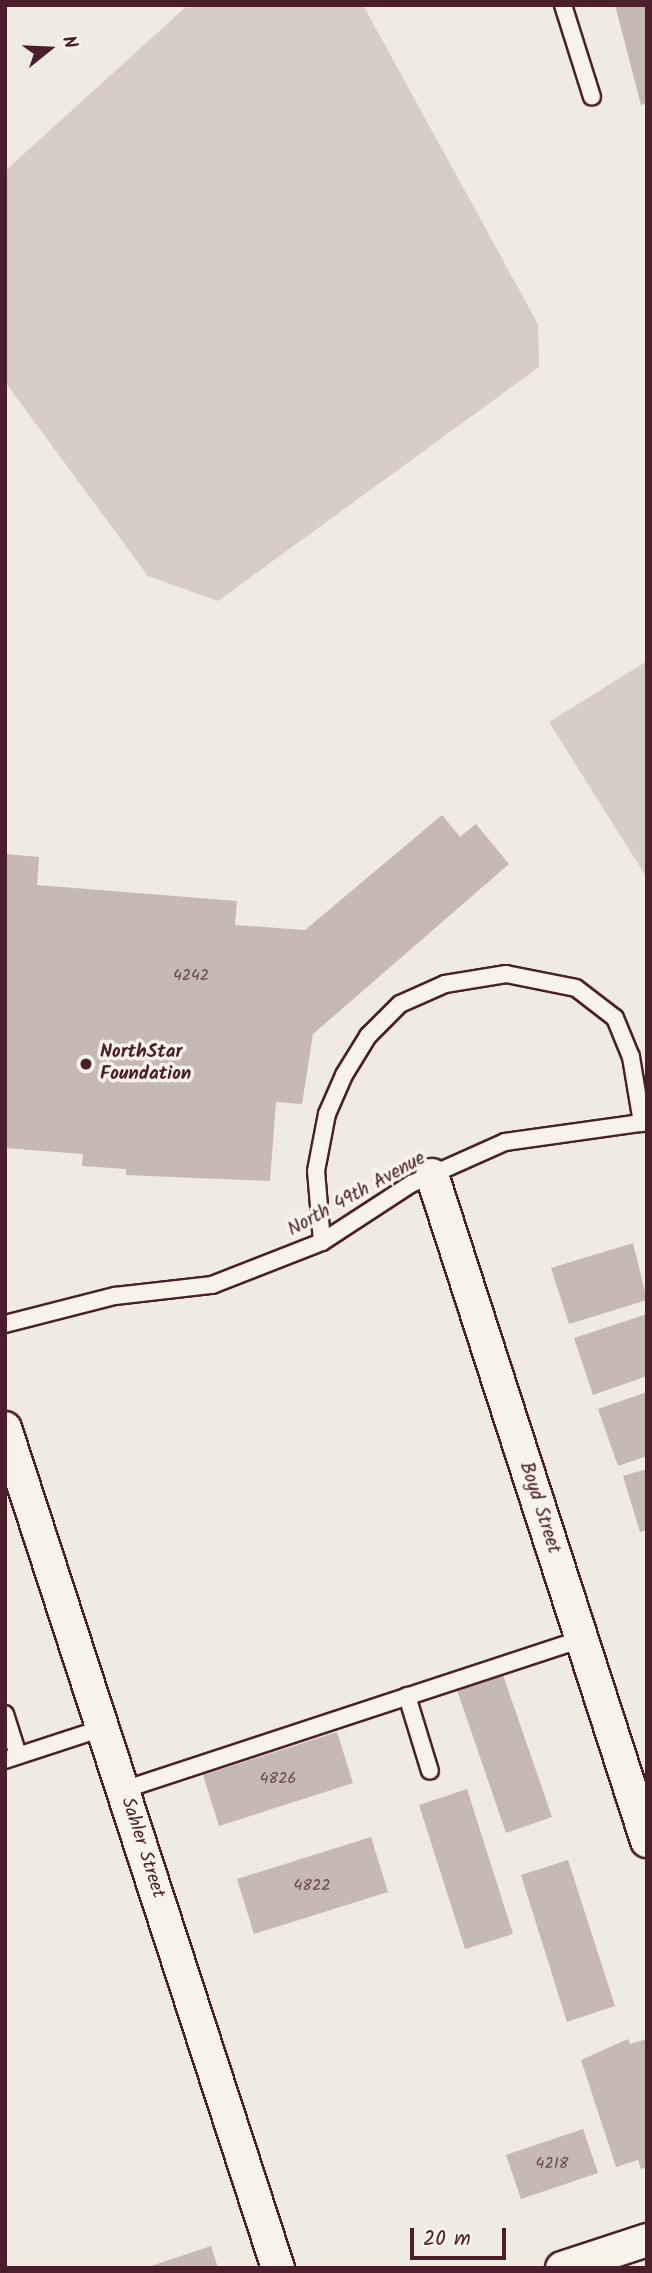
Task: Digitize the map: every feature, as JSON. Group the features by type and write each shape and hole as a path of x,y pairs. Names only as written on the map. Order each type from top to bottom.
{"street":[{"name":"Boyd Street","path":"432,1175 647,1841"},
{"name":"Sahler Street","path":"5,1428 278,2268"},
{"path":"562,2268 647,2240"}],"lane":[{"path":"563,5 592,97"},
{"path":"322,1242 316,1171 327,1114 344,1075 368,1036 400,1004 445,984 506,974 576,988 615,1018 631,1057 644,1122"},
{"name":"North 49th Avenue","path":"5,1324 116,1296 212,1285 322,1242 432,1175 505,1142 644,1122"},
{"path":"122,1790 582,1639"},
{"path":"407,1696 430,1771"},
{"path":"5,1714 12,1757 103,1728"}],"shaded area":[{"path":"188,5 363,5 538,324 539,367 218,601 148,576 5,382 5,171"},
{"path":"647,661 647,878 549,722"}],"building":[{"path":"615,5 647,5 647,103 641,105"},
{"path":"442,815 460,837 476,824 509,864 313,1034 302,1104 276,1102 270,1181 126,1175 126,1169 82,1166 83,1154 5,1148 5,854 39,857 37,885 237,901 235,925 305,930"},
{"path":"633,1243 647,1300 569,1324 551,1268"},
{"path":"647,1314 647,1376 593,1395 574,1338"},
{"path":"647,1392 647,1456 618,1466 598,1409"},
{"path":"647,1469 647,1530 640,1532 623,1476"},
{"path":"502,1672 552,1817 506,1833 456,1687"},
{"path":"337,1732 353,1783 219,1826 203,1775"},
{"path":"467,1789 513,1934 465,1949 419,1805"},
{"path":"371,1837 388,1892 254,1934 237,1879"},
{"path":"568,1860 615,2006 567,2022 521,1875"},
{"path":"628,2039 630,2044 647,2039 647,2167 641,2169 638,2160 616,2167 581,2060"},
{"path":"583,2129 598,2173 521,2199 506,2155"},
{"path":"211,2246 218,2268 148,2268 148,2267"}],"place":[{"name":"NorthStar Foundation","path":"86,1064"}]}
